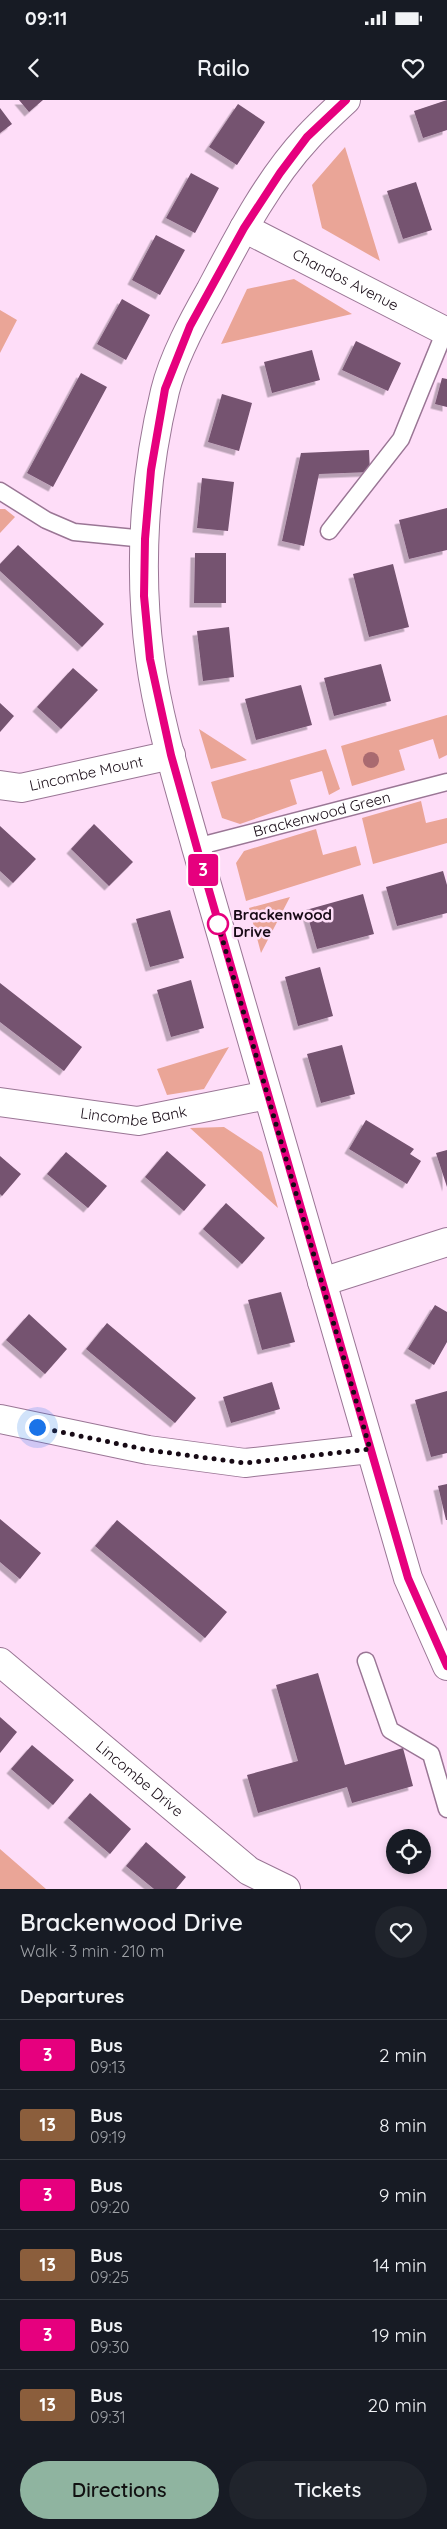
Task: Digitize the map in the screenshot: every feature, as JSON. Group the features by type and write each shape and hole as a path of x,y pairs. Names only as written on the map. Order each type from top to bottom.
{"street":[{"path":"346,100 307,137 280,173 244,228 190,326 165,389 151,470 145,539 144,596 150,659 171,755 196,847 408,1578 447,1666"},
{"name":"Chandos Avenue","path":"244,228 446,332"},
{"name":"Lincombe Mount","path":"0,785 21,788 171,755"},
{"name":"Lincombe Bank","path":"0,1102 138,1121 267,1095"},
{"path":"322,1282 447,1242"},
{"path":"0,1419 148,1450 245,1463 370,1449"},
{"name":"Lincombe Drive","path":"0,1662 249,1871 286,1889"}],"lane":[{"path":"329,530 401,439 446,332"},
{"path":"0,491 46,520 74,532 145,539"},
{"name":"Brackenwood Green","path":"196,847 447,782"},
{"path":"366,1661 390,1730 431,1754 447,1809"}],"shaded area":[{"path":"345,147 380,261 322,228 312,185"},
{"path":"294,279 352,314 221,344 247,289"},
{"path":"0,310 17,320 0,353"},
{"path":"0,509 5,509 15,517 0,533"},
{"path":"447,715 447,755 439,759 433,739 399,750 405,770 352,786 341,746"},
{"path":"199,729 247,760 211,769"},
{"path":"326,749 340,789 329,795 322,771 290,780 297,804 240,824 222,818 211,782"},
{"path":"421,801 426,823 447,818 447,843 373,864 362,818"},
{"path":"316,829 323,855 356,846 361,865 246,901 236,863 244,851"},
{"path":"290,897 261,953 249,908"},
{"path":"229,1047 204,1089 167,1095 157,1069"},
{"path":"224,1127 262,1152 278,1208 190,1128"},
{"path":"0,1849 46,1889 0,1889"}],"building":[{"path":"19,100 43,100 29,112"},
{"path":"447,100 447,130 423,138 414,111"},
{"path":"238,104 265,122 237,165 209,147"},
{"path":"0,108 12,124 0,133"},
{"path":"191,173 219,188 195,233 166,218"},
{"path":"416,182 432,230 403,239 387,191"},
{"path":"156,235 185,250 160,295 132,280"},
{"path":"122,299 150,315 126,360 97,344"},
{"path":"356,341 401,363 388,391 342,370"},
{"path":"312,350 320,380 272,393 264,362"},
{"path":"81,373 107,387 53,487 27,473"},
{"path":"442,378 447,379 447,407 435,404"},
{"path":"222,394 252,403 239,451 208,442"},
{"path":"369,450 370,472 319,474 304,546 282,541 301,453"},
{"path":"202,478 234,482 228,531 197,528"},
{"path":"447,508 447,550 409,559 399,520"},
{"path":"18,545 104,624 82,647 0,571 0,564"},
{"path":"195,553 226,553 226,603 194,603"},
{"path":"393,564 409,627 369,637 353,574"},
{"path":"229,627 234,677 203,681 197,631"},
{"path":"381,664 391,701 334,716 324,678"},
{"path":"73,668 98,690 61,729 37,707"},
{"path":"301,685 312,725 256,740 245,699"},
{"path":"0,703 14,716 0,732"},
{"path":"94,824 133,862 109,886 71,849"},
{"path":"0,826 36,859 13,883 0,871"},
{"path":"443,871 447,885 447,913 397,926 386,887"},
{"path":"363,894 374,934 317,949 306,910"},
{"path":"170,910 184,958 150,967 136,919"},
{"path":"320,967 333,1016 298,1026 285,977"},
{"path":"191,980 204,1028 171,1037 157,990"},
{"path":"0,983 82,1047 64,1071 0,1022"},
{"path":"342,1045 355,1094 321,1103 307,1054"},
{"path":"366,1120 414,1149 410,1154 421,1161 407,1184 349,1149"},
{"path":"447,1150 447,1187 436,1153"},
{"path":"167,1151 206,1185 184,1211 145,1177"},
{"path":"66,1152 107,1186 88,1208 47,1174"},
{"path":"0,1156 21,1174 2,1196 0,1194"},
{"path":"226,1203 265,1238 242,1264 203,1229"},
{"path":"281,1292 295,1342 262,1350 248,1300"},
{"path":"435,1305 447,1312 447,1342 434,1365 408,1349"},
{"path":"29,1314 67,1349 45,1374 6,1340"},
{"path":"107,1323 196,1398 175,1423 86,1349"},
{"path":"272,1382 280,1409 231,1423 223,1397"},
{"path":"447,1391 447,1453 431,1457 415,1400"},
{"path":"447,1484 447,1520 446,1520 438,1486"},
{"path":"0,1519 41,1553 20,1579 0,1562"},
{"path":"117,1520 227,1612 205,1638 95,1546"},
{"path":"318,1673 345,1765 403,1748 413,1786 352,1803 347,1787 258,1813 247,1775 298,1761 276,1685"},
{"path":"0,1717 17,1732 0,1753"},
{"path":"32,1745 74,1780 53,1805 11,1769"},
{"path":"90,1793 131,1829 110,1854 68,1818"},
{"path":"146,1842 186,1877 176,1889 154,1889 126,1866"}],"bus line":[{"name":"3","path":"346,100 307,137 280,173 244,228 190,326 165,389 151,470 145,539 144,596 150,659 171,755 202,866 408,1578 447,1666"}],"place":[{"name":"Brackenwood Drive","path":"218,924"}],"route":[{"path":"37,1427 148,1450 245,1463 370,1449 218,924"}]}
